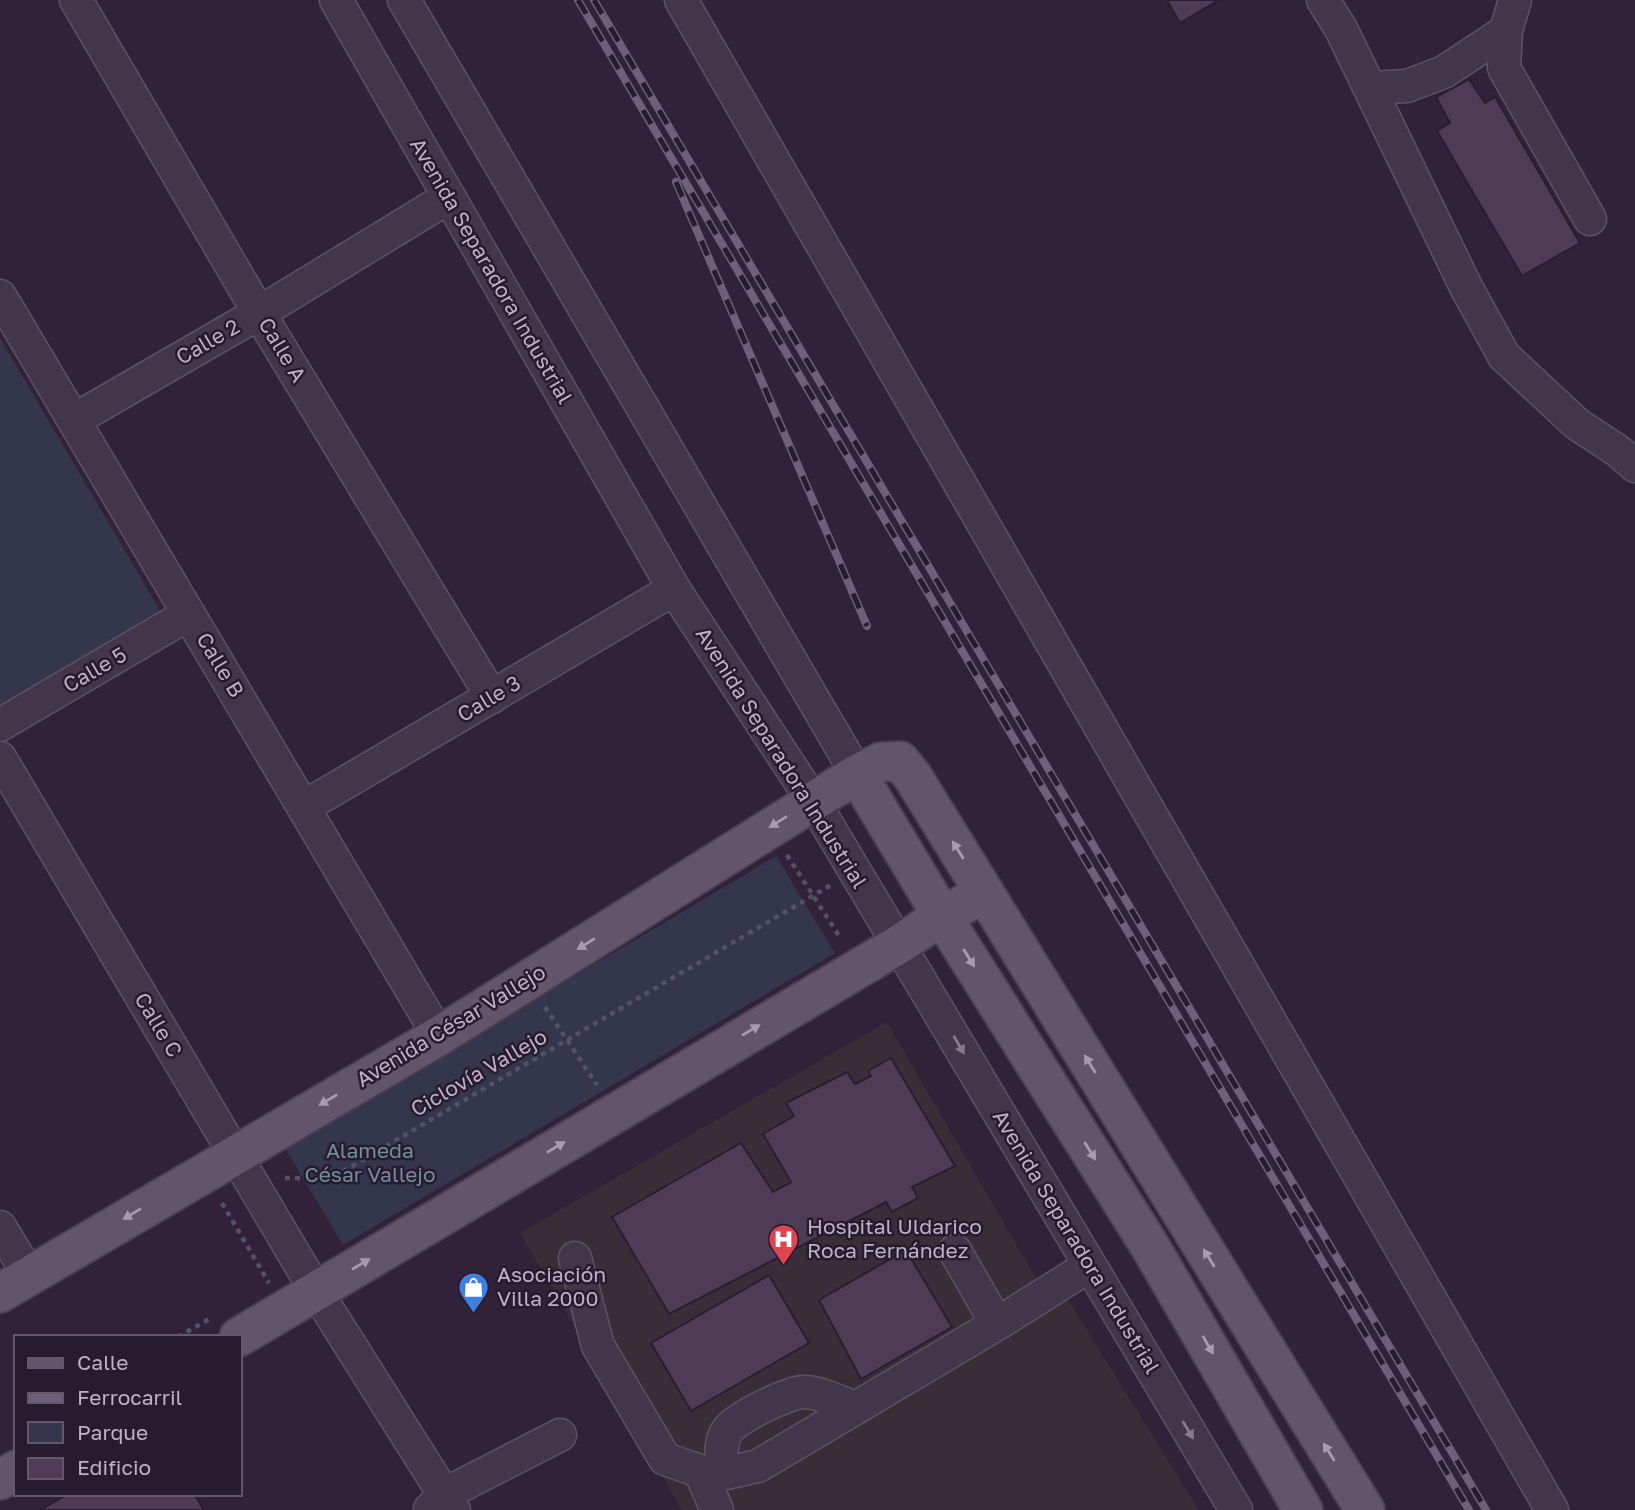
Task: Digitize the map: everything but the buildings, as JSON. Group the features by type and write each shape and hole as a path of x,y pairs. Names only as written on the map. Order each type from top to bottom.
{"main road":[{"name":"Avenida César Vallejo","path":"14,1284 229,1168 813,801 881,762 900,761 913,777 985,893"},
{"path":"857,774 942,916 1152,1248 1303,1510"},
{"path":"242,1335 858,966 898,945 942,916 985,893 1364,1510"}],"street":[{"name":"Calle A","path":"76,0 259,313 492,697"},
{"name":"Avenida Separadora Industrial","path":"336,0 674,589 813,801 1236,1510"},
{"path":"404,0 857,774"},
{"path":"681,0 1552,1510"},
{"path":"1323,0 1341,29 1466,287 1504,356 1577,424 1618,451 1635,466"},
{"path":"1515,0 1506,31 1504,68 1590,219"},
{"path":"1370,88 1407,86 1444,72 1506,31"},
{"name":"Calle 2","path":"74,420 259,313 449,197"},
{"name":"Calle B","path":"0,296 439,1035"},
{"name":"Calle 3","path":"304,807 674,589"},
{"name":"Calle 5","path":"0,725 189,614"},
{"name":"Calle C","path":"0,758 300,1300 443,1505"},
{"path":"0,1227 14,1284"},
{"path":"955,1251 997,1324"},
{"path":"575,1258 598,1346 665,1459 711,1472 758,1466 1089,1266"},
{"path":"717,1510 711,1472 727,1430 739,1419 794,1393 804,1392 856,1408"},
{"path":"443,1505 560,1435"}],"path":[{"path":"770,828 858,966"},
{"name":"Ciclovía Vallejo","path":"229,1168 330,1179 855,872"},
{"path":"541,1001 598,1086"},
{"path":"229,1168 300,1300"}],"shaded area":[{"name":"Hospital Uldarico Roca Fernández","path":"887,1022 1052,1306 1067,1298 1199,1510 682,1510 520,1233"}],"green space":[{"path":"0,338 161,612 0,706"},
{"name":"Alameda César Vallejo","path":"776,856 835,953 343,1245 285,1148"}],"railway":[{"path":"578,0 1469,1510"},
{"path":"594,0 1486,1510"},
{"path":"676,182 867,626"}],"place":[{"name":"Hospital Uldarico Roca Fernández","path":"784,1266"},
{"name":"Asociación Villa 2000","path":"474,1314"}]}
